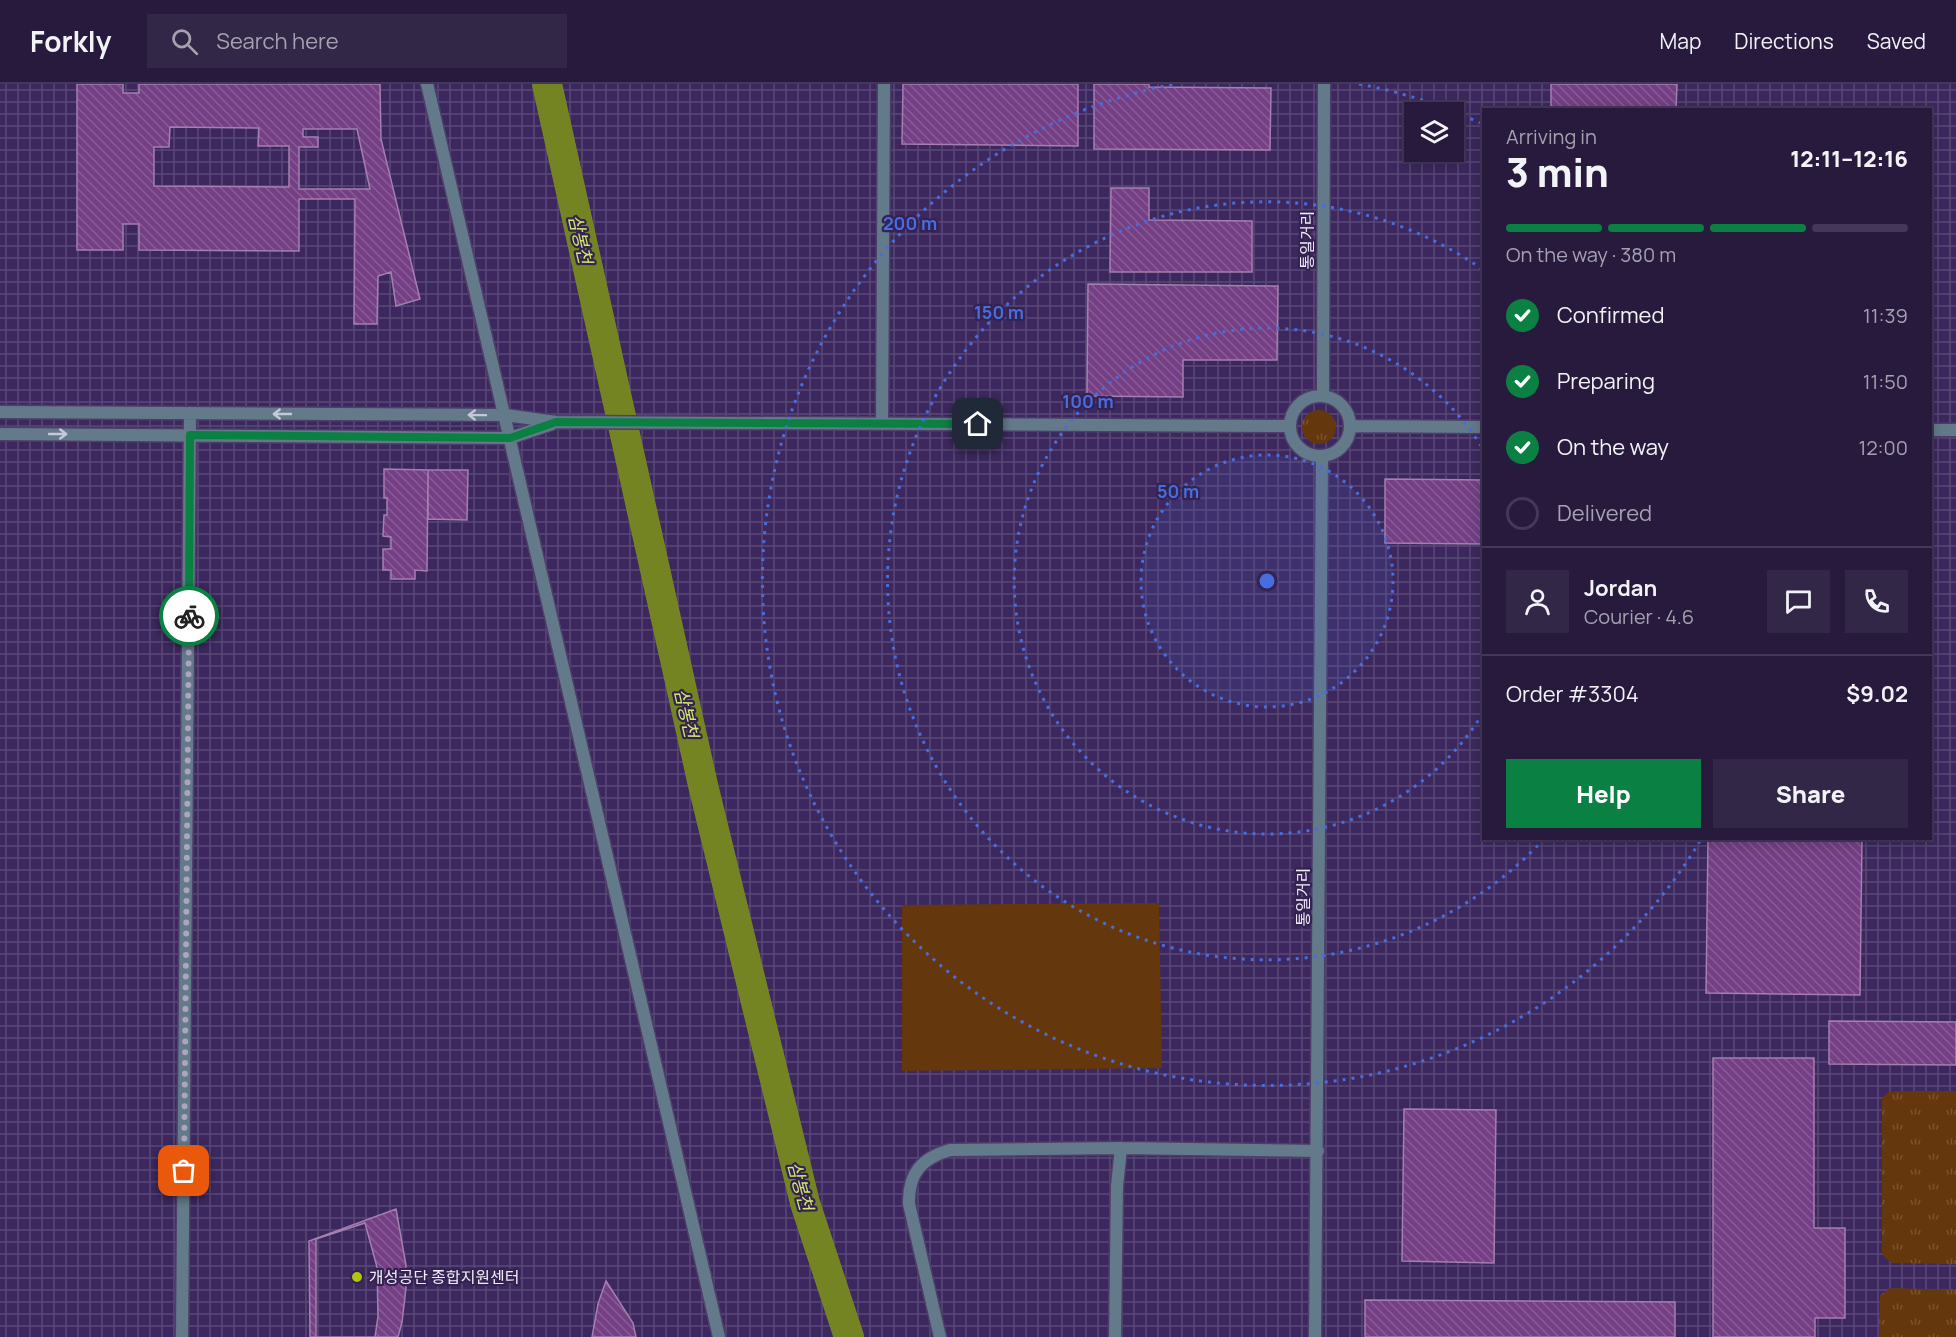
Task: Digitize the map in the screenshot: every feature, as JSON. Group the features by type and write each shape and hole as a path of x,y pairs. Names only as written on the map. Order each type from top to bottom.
{"street":[{"path":"427,84 719,1337"},
{"path":"882,424 884,84"},
{"name":"통일거리","path":"1323,396 1324,84"},
{"path":"1313,396 1323,396 1336,400 1342,406 1349,417 1350,426 1348,439 1342,447 1331,455 1322,457 1312,456 1299,448 1293,440 1290,426 1293,411 1300,403 1313,396"},
{"path":"0,412 505,415 556,422 1290,426"},
{"path":"182,1337 190,413"},
{"path":"0,434 510,438 556,422"},
{"path":"1350,426 1482,427"},
{"path":"1932,430 1956,430"},
{"name":"통일거리","path":"1315,1337 1322,457"},
{"path":"940,1337 909,1204 909,1188 913,1177 924,1163 936,1154 950,1150 1121,1148 1318,1151"},
{"path":"1115,1337 1117,1186 1121,1148"}],"shaded area":[{"path":"0,84 1956,84 1956,1337 0,1337"}],"green space":[{"path":"1319,410 1331,415 1336,427 1331,439 1319,444 1307,439 1302,427 1307,415"},
{"path":"1159,903 1162,1068 902,1071 902,905"},
{"path":"1956,1091 1956,1264 1892,1263 1882,1253 1882,1098 1889,1092"},
{"path":"1891,1288 1956,1290 1956,1337 1879,1337 1880,1295"}],"building":[{"path":"77,84 123,84 123,93 139,93 139,84 380,84 381,139 420,299 396,306 391,272 378,276 377,324 354,324 355,199 299,199 299,251 139,250 139,224 123,224 123,250 77,250","holes":["170,127 259,128 258,146 289,146 289,187 154,186 154,147 169,147","303,129 357,129 370,189 299,189 299,147 318,147 318,137 303,137"]},
{"path":"903,84 1078,84 1078,146 902,144"},
{"path":"1094,84 1271,88 1270,150 1094,149"},
{"path":"1551,84 1677,84 1676,108 1551,108"},
{"path":"1111,188 1149,188 1149,220 1252,221 1252,272 1110,272"},
{"path":"1088,284 1278,286 1277,360 1183,360 1183,397 1087,396"},
{"path":"384,469 428,470 427,571 415,570 415,579 391,579 391,570 383,570 383,549 391,549 391,537 383,536 384,515 387,515 387,498 384,498"},
{"path":"428,470 468,470 467,520 428,519"},
{"path":"1385,479 1482,480 1482,544 1385,543"},
{"path":"1708,840 1862,840 1860,995 1706,993"},
{"path":"1829,1021 1956,1022 1956,1065 1829,1064"},
{"path":"1713,1058 1814,1058 1814,1228 1845,1228 1845,1318 1815,1318 1815,1337 1713,1337"},
{"path":"1404,1109 1496,1110 1494,1263 1402,1261"},
{"name":"개성공단 종합지원센터","path":"396,1209 406,1265 406,1288 398,1337 310,1337 309,1241"},
{"name":"개성공단 종합지원센터","path":"365,1223 377,1267 378,1316 375,1337 316,1337 316,1239"},
{"path":"606,1281 633,1323 636,1337 592,1337 598,1304"},
{"path":"1365,1300 1675,1302 1675,1337 1365,1337"}],"waterway":[{"name":"삼봉천","path":"547,84 703,785 805,1203 849,1337"}],"way so far":[{"path":"184,1171 189,616"}],"place":[{"name":"개성공단 종합지원센터","path":"357,1277"}],"route":[{"path":"189,616 190,435 510,438 556,422 978,424"}]}
